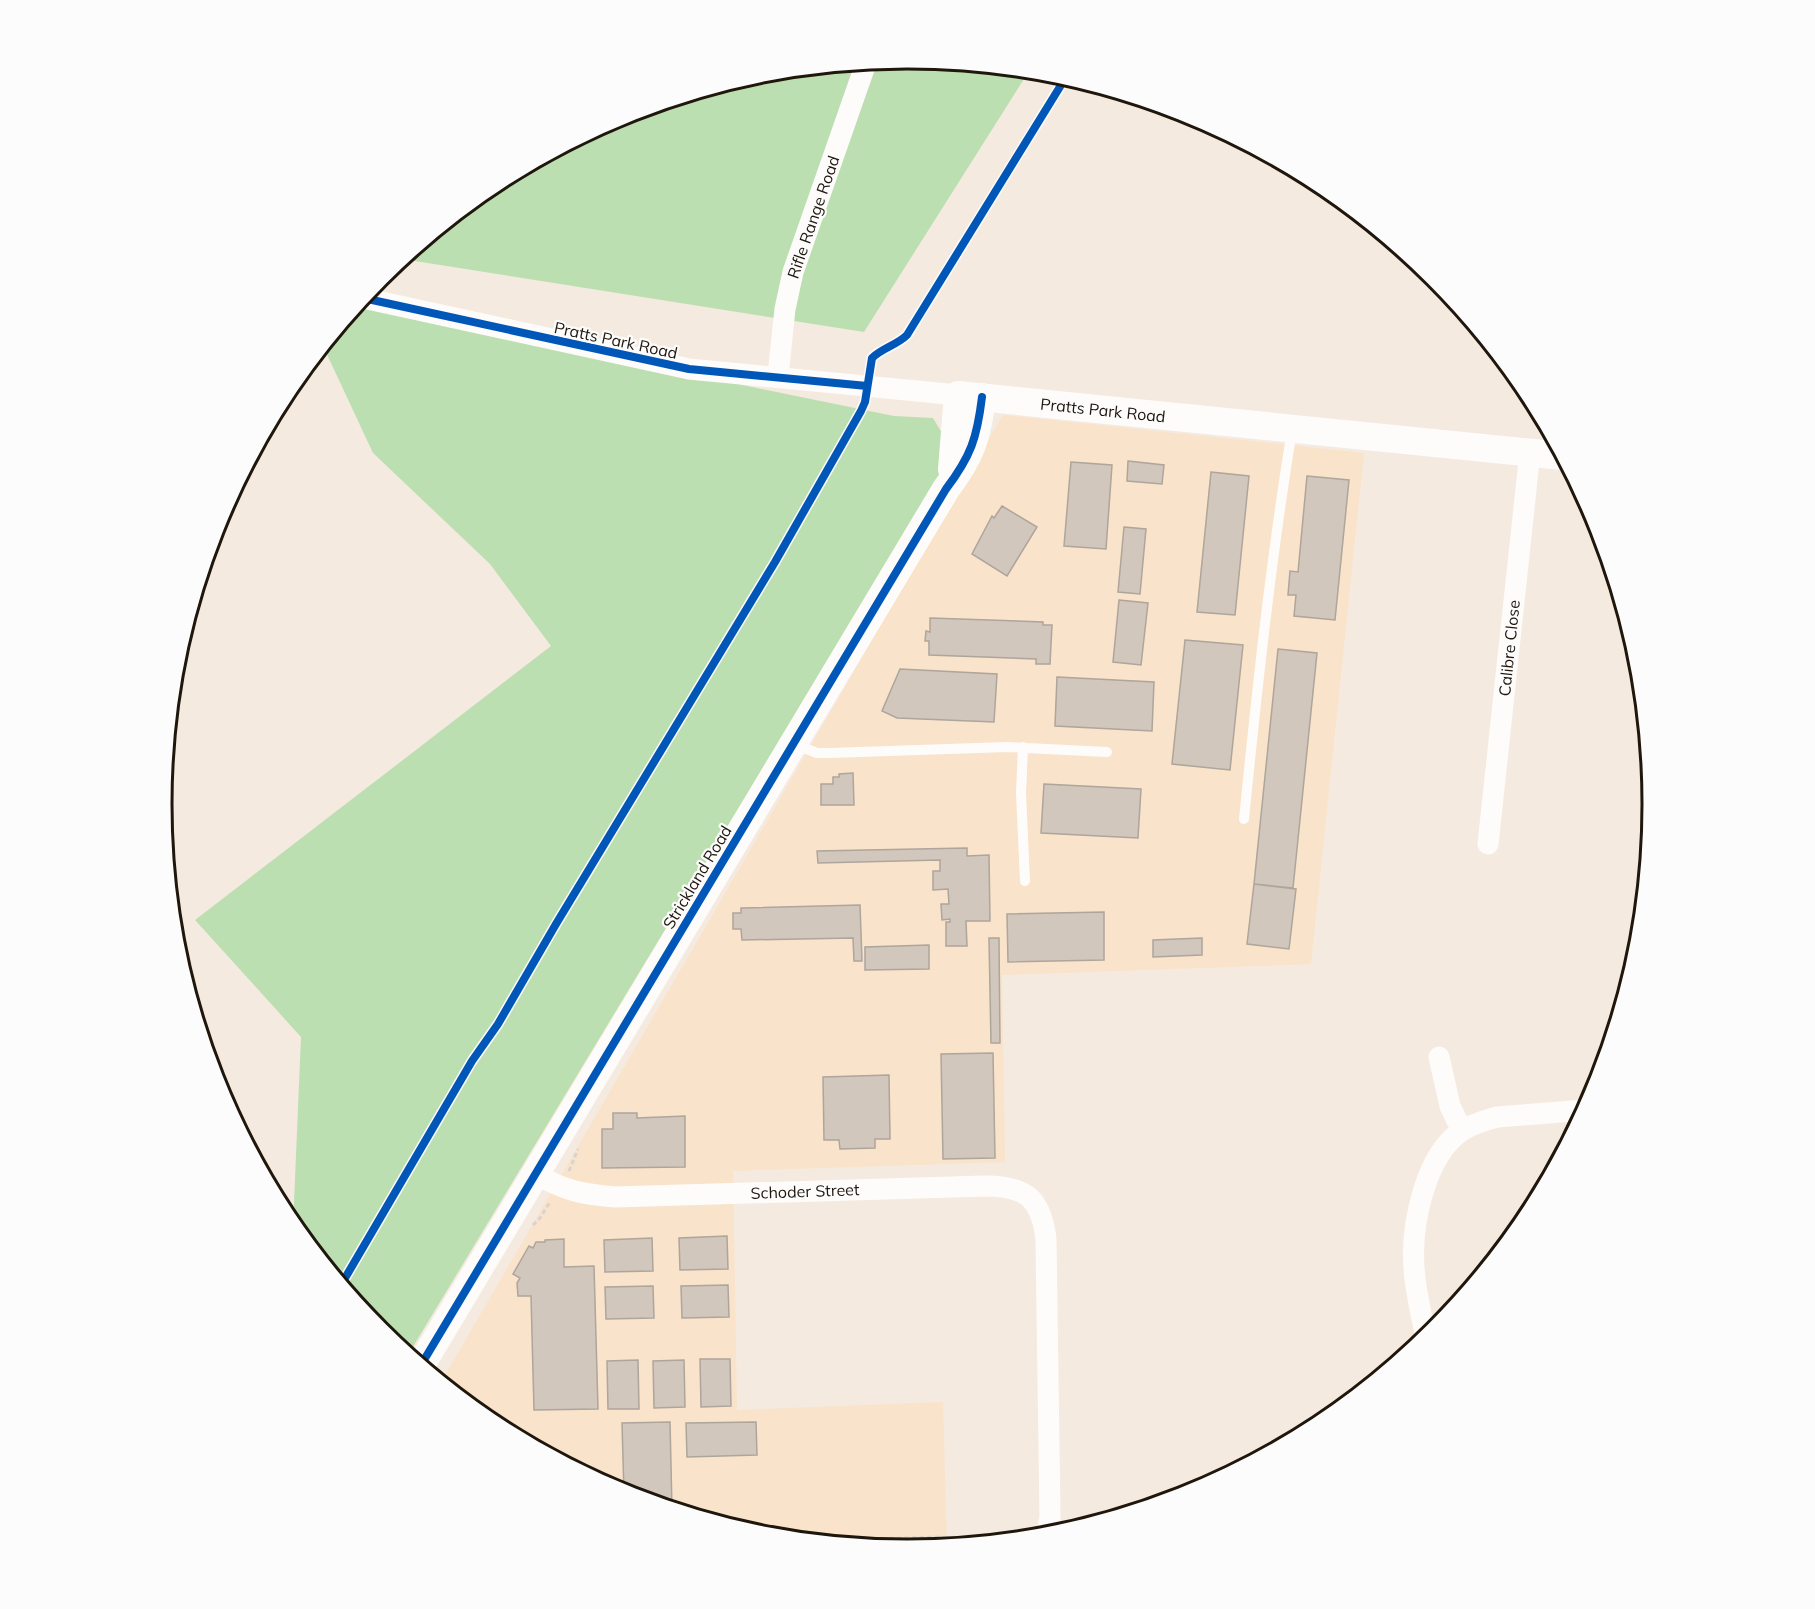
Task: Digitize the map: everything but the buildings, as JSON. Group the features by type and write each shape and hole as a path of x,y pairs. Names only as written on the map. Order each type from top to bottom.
{"street":[{"name":"Rifle Range Road","path":"778,376 792,272 863,71"},
{"name":"Pratts Park Road","path":"373,300 689,369 778,376 1554,455"},
{"name":"Strickland Road","path":"425,1359 946,489 955,446 970,396"},
{"name":"Calibre Close","path":"1488,844 1530,452"},
{"path":"1439,1057 1453,1114 1462,1131"},
{"path":"1424,1328 1414,1268 1416,1219 1431,1173 1449,1143 1462,1131 1484,1120 1576,1111"},
{"name":"Schoder Street","path":"536,1174 559,1187 615,1197 1004,1187 1021,1192 1036,1203 1046,1239 1048,1527"}],"lane":[{"path":"1244,819 1259,671 1285,466 1292,429"},
{"path":"794,744 817,753 1023,747 1107,752"},
{"path":"1023,747 1021,793 1025,881"}],"path":[{"path":"879,1539 939,1537"}],"shaded area":[{"path":"1003,415 1364,453 1311,964 1002,975 1005,1162 733,1171 737,1410 943,1402 947,1538 908,1540 811,1534 717,1515 671,1501 582,1464 540,1441 499,1416 445,1375"}],"green space":[{"path":"908,69 956,71 1024,78 864,332 413,261 460,221 499,193 540,168 626,125 717,94 811,75 859,71"},
{"path":"366,308 894,416 933,418 945,438 941,473 412,1348 387,1325 355,1289 324,1252 294,1209 301,1037 195,920 551,646 490,564 373,453 327,354"}],"cycle path":[{"path":"345,1278 472,1061 498,1024 775,562 861,411 865,402 872,358 907,335 1061,85"},
{"path":"373,300 689,369 867,386"},
{"path":"425,1359 967,456 978,424 982,397"}]}
